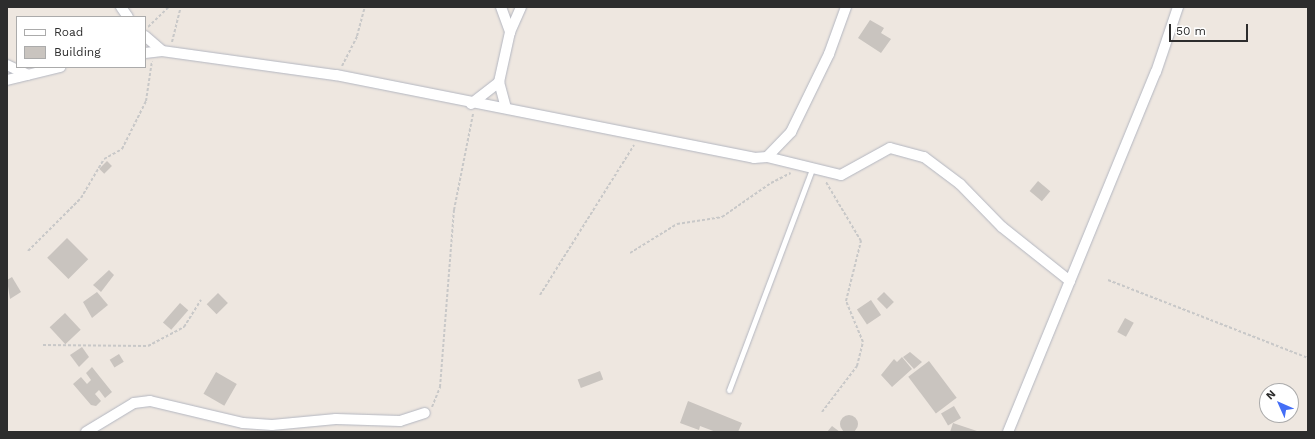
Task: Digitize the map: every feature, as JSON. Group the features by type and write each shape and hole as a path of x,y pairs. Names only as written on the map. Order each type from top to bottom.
{"street":[{"path":"121,7 127,16"},
{"path":"501,7 510,32"},
{"path":"506,108 499,82 510,32 521,7"},
{"path":"767,157 791,132 829,54 846,7"},
{"path":"1008,432 1156,72 1178,7"},
{"path":"146,37 166,52"},
{"path":"148,53 166,52 336,75 473,104 506,108 754,158 767,157 841,175 850,172 879,151 890,148 924,157 960,184 1002,228 1070,281"},
{"path":"7,65 28,75"},
{"path":"7,80 56,68"},
{"path":"473,104 499,82"},
{"path":"86,432 134,403 150,401 243,423 272,425 336,418 400,420 425,413"}],"lane":[{"path":"729,390 812,168"}],"path":[{"path":"146,29 169,7"},
{"path":"166,52 181,7"},
{"path":"336,75 352,49 365,7"},
{"path":"28,251 81,198 104,159 122,149 151,87 148,53"},
{"path":"425,413 435,404 440,387 454,210 473,104"},
{"path":"540,295 640,135"},
{"path":"630,253 677,224 722,217 771,183 812,168 861,241 846,301 863,342 857,366 822,412"},
{"path":"1108,280 1308,358"},
{"path":"43,345 148,346 184,327 201,300"}],"building":[{"path":"870,20 884,28 881,33 891,39 881,53 858,38"},
{"path":"107,161 112,166 104,174 99,169"},
{"path":"1038,181 1050,191 1042,201 1030,191"},
{"path":"67,238 88,259 68,279 47,258"},
{"path":"109,270 114,275 101,292 93,285"},
{"path":"12,277 21,292 10,299 7,280"},
{"path":"97,292 108,305 92,318 83,302"},
{"path":"884,292 894,302 887,309 877,299"},
{"path":"218,293 228,303 217,314 207,304"},
{"path":"871,300 881,315 867,324 857,310"},
{"path":"180,303 188,310 171,330 163,323"},
{"path":"65,313 81,330 65,344 50,327"},
{"path":"1125,318 1134,323 1126,337 1117,332"},
{"path":"82,347 89,357 79,367 70,355"},
{"path":"910,352 922,362 914,369 903,357"},
{"path":"119,354 124,362 114,367 110,360"},
{"path":"902,357 912,369 892,387 881,375 894,359 897,362"},
{"path":"929,361 957,398 936,413 908,377"},
{"path":"92,367 112,392 105,398 99,390 95,394 101,401 96,406 91,405 73,384 81,377 87,384 91,380 86,373"},
{"path":"600,371 603,379 581,388 578,380"},
{"path":"216,372 237,384 224,406 204,394"},
{"path":"688,401 742,423 738,432 716,432 700,426 699,430 680,423"},
{"path":"954,406 961,418 948,426 941,414"},
{"path":"849,415 855,418 858,424 855,430 849,433 843,430 840,424 843,418"},
{"path":"953,423 977,431 977,432 950,432"},
{"path":"832,426 840,432 827,432"}]}
